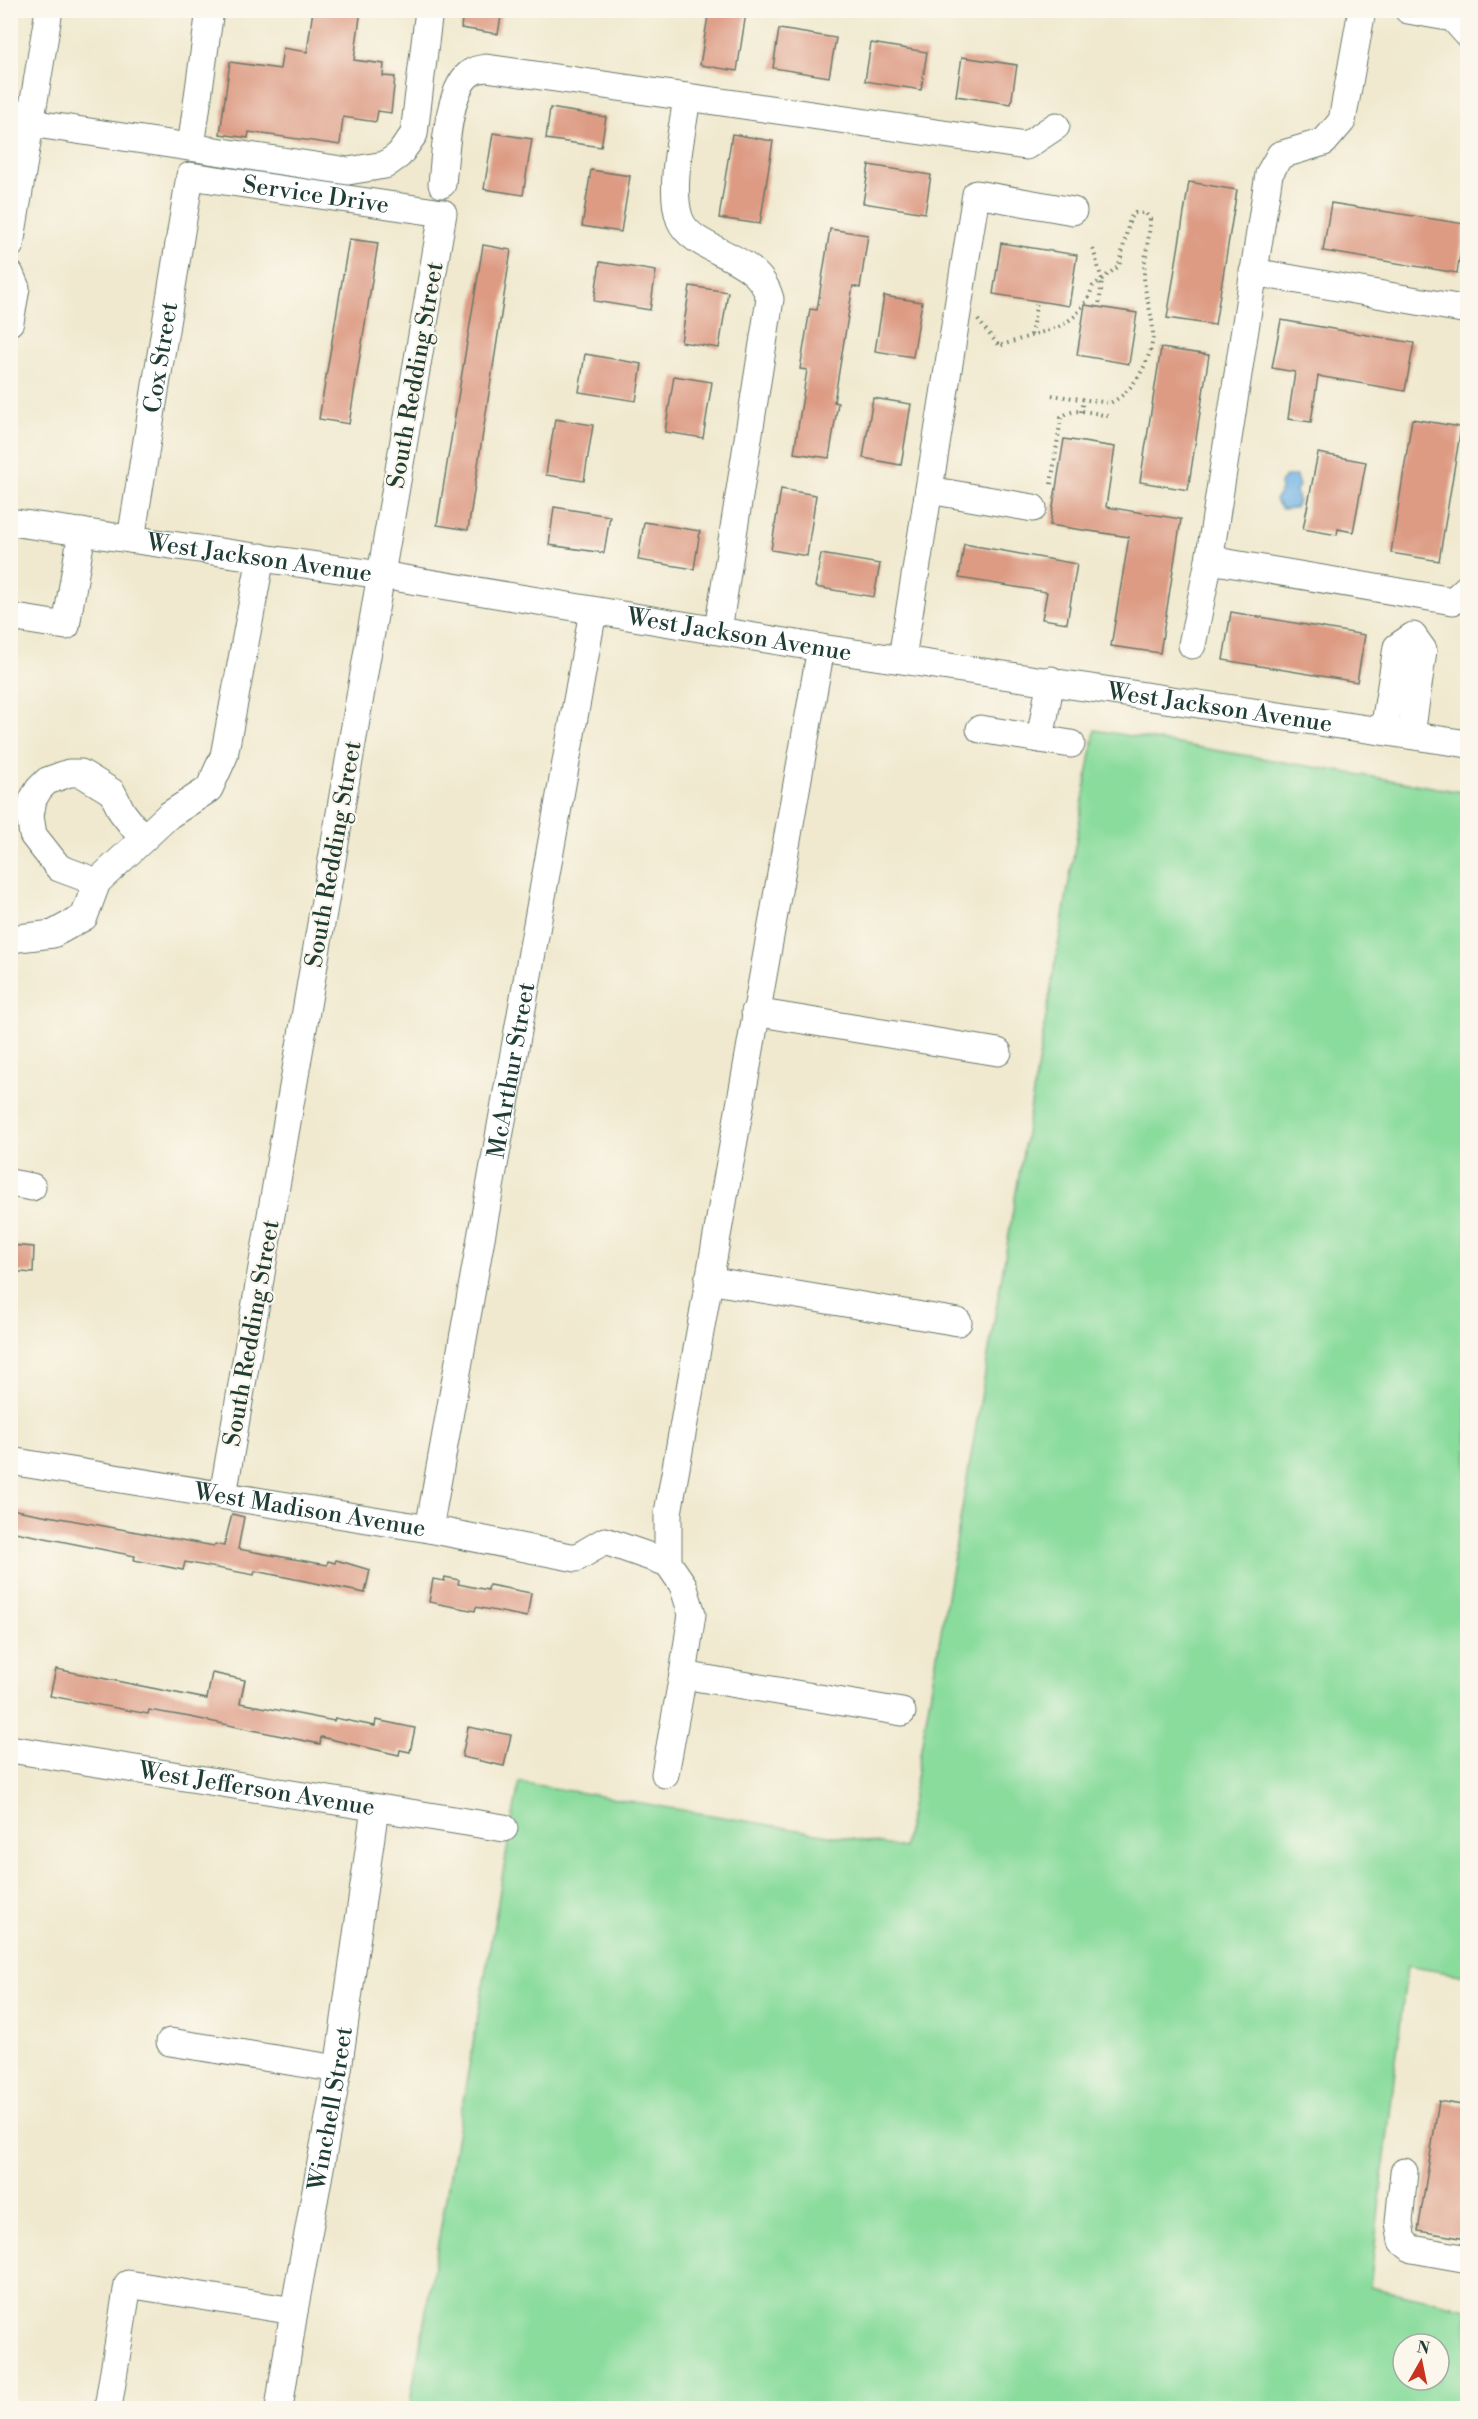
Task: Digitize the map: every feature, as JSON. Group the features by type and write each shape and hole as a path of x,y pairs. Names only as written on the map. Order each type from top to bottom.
{"street":[{"path":"10,245 21,122 49,10"},
{"path":"191,147 210,10"},
{"path":"21,122 348,171 386,165 399,155 414,134 429,10"},
{"path":"1192,645 1210,555 1269,174 1280,154 1324,142 1342,121 1362,10"},
{"path":"1408,10 1453,18 1467,35"},
{"path":"442,184 452,105 460,86 472,72 486,68 1026,146 1056,126"},
{"path":"687,97 676,196 681,221 690,233 752,270 767,285 770,299 718,630"},
{"name":"Service Drive","path":"190,176 443,213"},
{"name":"Cox Street","path":"131,538 190,176"},
{"path":"902,658 976,194 1073,211"},
{"name":"South Redding Street","path":"223,1495 443,213"},
{"path":"1253,272 1467,310"},
{"path":"10,274 16,288 10,322"},
{"path":"929,490 1034,508"},
{"name":"West Jackson Avenue","path":"10,522 381,575 821,648 1051,680 1467,744"},
{"path":"10,617 66,626 82,532"},
{"path":"1210,555 1222,562 1453,601 1467,587"},
{"path":"10,939 53,934 84,917 97,882 169,815 208,789 224,756 261,557"},
{"path":"1411,735 1423,650 1413,636 1420,596"},
{"name":"McArthur Street","path":"429,1529 593,611"},
{"path":"1384,731 1397,647 1413,636"},
{"path":"666,1774 692,1614 683,1585 668,1563 668,1513 821,648"},
{"path":"1040,739 1051,680"},
{"path":"980,729 1071,744"},
{"path":"97,882 59,868 33,835 30,816 33,799 47,781 81,773 112,792 122,812 143,839"},
{"path":"755,1012 998,1052"},
{"path":"708,1280 958,1322"},
{"name":"West Madison Avenue","path":"10,1461 429,1529 576,1558 605,1541 668,1563"},
{"path":"683,1675 902,1713"},
{"name":"West Jefferson Avenue","path":"10,1749 504,1828"},
{"name":"Winchell Street","path":"279,2409 294,2311 338,2069 375,1808"},
{"path":"171,2042 338,2069"},
{"path":"1404,2172 1399,2222 1402,2241 1412,2249 1467,2259"},
{"path":"108,2409 128,2284 294,2311"}],"path":[{"path":"957,314 980,320 999,346 1031,335 1051,332 1075,315 1088,299 1093,286 1119,266 1130,218 1135,213 1145,213 1150,219 1144,278 1153,329 1150,353 1137,378 1110,404 1051,395"},
{"path":"1093,249 1102,280 1100,307"},
{"path":"1031,335 1037,301"},
{"path":"1081,412 1083,399"},
{"path":"1051,484 1061,418 1066,412 1112,417"}],"green space":[{"path":"1095,730 1467,793 1467,1976 1407,1966 1370,2287 1467,2308 1467,2408 409,2408 519,1782 904,1848"}],"water":[{"path":"1286,476 1296,476 1299,486 1296,490 1298,501 1295,508 1282,509 1275,500 1281,490 1280,483"}],"building":[{"path":"313,10 361,10 354,60 384,64 383,76 395,77 391,113 378,111 376,122 343,117 340,145 249,132 248,138 220,134 230,62 280,69 283,48 307,52"},
{"path":"463,10 502,10 498,34 461,28"},
{"path":"709,10 746,13 737,71 700,65"},
{"path":"779,29 836,38 829,77 773,68"},
{"path":"871,43 927,52 921,90 865,81"},
{"path":"962,57 1017,65 1011,104 956,96"},
{"path":"550,108 606,117 601,147 546,139"},
{"path":"493,133 532,139 523,195 484,189"},
{"path":"732,134 773,141 760,224 719,218"},
{"path":"869,165 931,175 925,213 863,203"},
{"path":"591,170 630,176 621,232 582,226"},
{"path":"1189,182 1237,190 1215,325 1167,318"},
{"path":"1331,203 1465,224 1457,273 1323,251"},
{"path":"830,229 868,235 860,288 853,286 834,402 838,403 829,458 794,453 807,370 800,369 810,309 817,310"},
{"path":"349,239 378,243 349,424 319,419"},
{"path":"1001,243 1077,255 1069,306 993,294"},
{"path":"483,245 511,250 468,530 437,525"},
{"path":"600,262 656,271 650,310 594,301"},
{"path":"690,286 728,292 719,348 681,342"},
{"path":"884,296 922,302 913,357 875,351"},
{"path":"1085,305 1137,313 1129,364 1077,355"},
{"path":"1281,320 1414,343 1405,391 1318,376 1311,422 1288,419 1295,372 1272,368"},
{"path":"1161,348 1209,355 1188,490 1140,482"},
{"path":"585,354 642,364 636,401 579,392"},
{"path":"674,376 712,382 703,438 665,432"},
{"path":"873,398 911,404 901,465 863,458"},
{"path":"555,419 593,425 584,481 546,475"},
{"path":"1412,419 1461,427 1439,561 1391,553"},
{"path":"1064,439 1115,447 1106,507 1181,519 1160,653 1111,646 1129,537 1050,525"},
{"path":"1318,453 1366,462 1353,532 1338,529 1337,535 1303,529"},
{"path":"781,489 816,495 807,556 771,550"},
{"path":"554,507 610,516 604,553 549,545"},
{"path":"644,522 700,531 694,569 638,560"},
{"path":"964,544 1077,564 1067,623 1042,619 1047,592 959,578"},
{"path":"821,554 880,564 874,597 815,587"},
{"path":"1231,612 1365,635 1357,682 1223,660"},
{"path":"10,1245 34,1247 33,1273 10,1271"},
{"path":"10,1509 214,1546 215,1544 224,1546 232,1514 244,1517 238,1549 327,1565 328,1561 335,1563 336,1560 370,1570 365,1593 255,1571 254,1575 185,1562 183,1570 134,1560 135,1556 10,1531"},
{"path":"445,1577 459,1580 458,1584 488,1590 489,1585 531,1593 527,1617 476,1607 475,1611 429,1602 433,1579 444,1581"},
{"path":"56,1669 207,1699 212,1673 245,1680 240,1703 334,1721 335,1718 375,1726 376,1720 415,1728 410,1752 400,1750 399,1755 321,1737 320,1744 190,1717 149,1710 148,1714 50,1696"},
{"path":"468,1727 511,1735 504,1766 462,1757"},
{"path":"1439,2101 1467,2106 1465,2209 1467,2210 1467,2239 1418,2231"}]}
